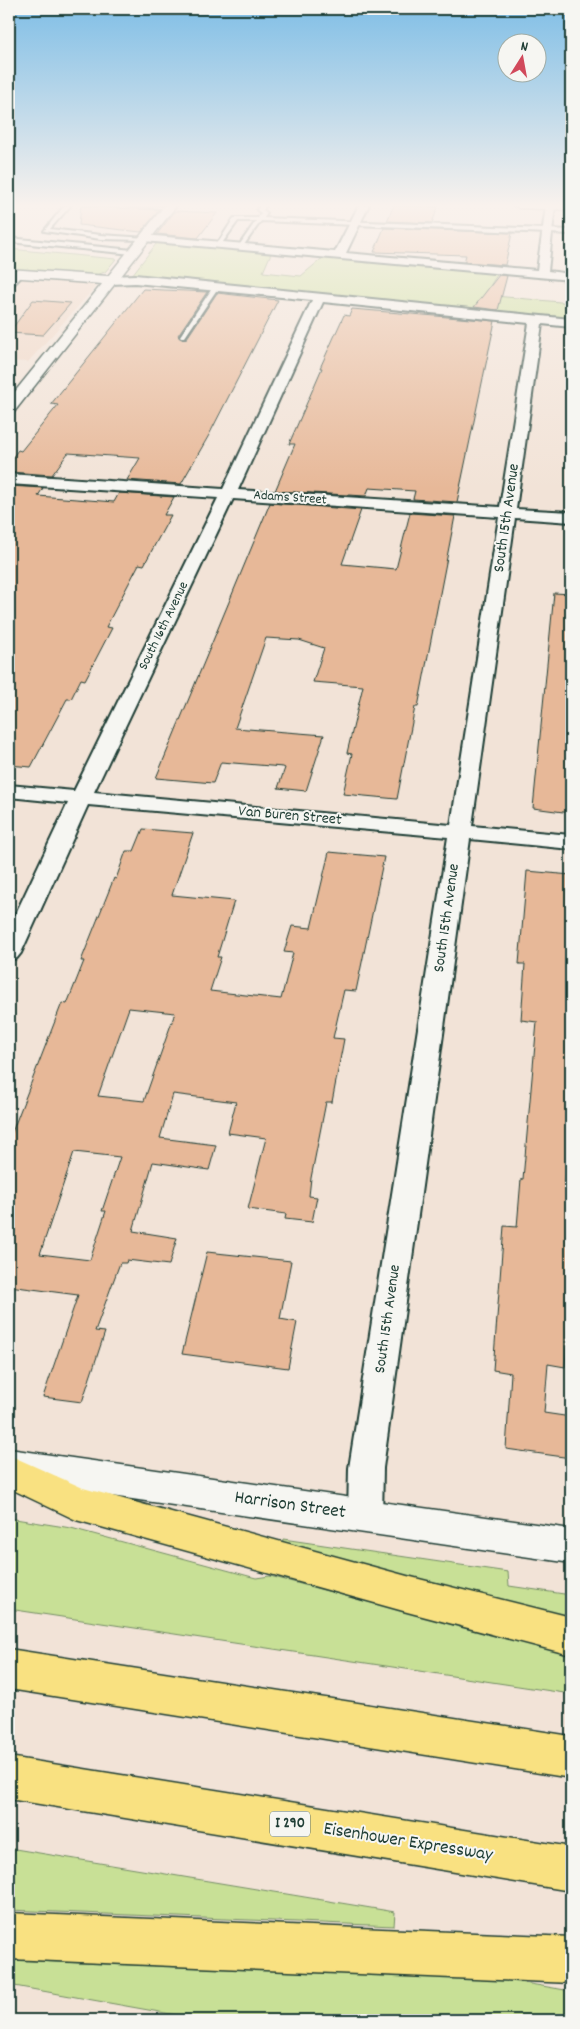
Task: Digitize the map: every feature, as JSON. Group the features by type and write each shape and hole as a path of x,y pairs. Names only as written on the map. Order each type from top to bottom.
{"highway":[{"path":"9,1471 76,1503 407,1594 571,1636"},
{"path":"9,1669 571,1757"},
{"name":"Eisenhower Expressway","path":"9,1778 571,1870"},
{"path":"9,1936 571,1960"}],"street":[{"path":"9,409 95,300"},
{"name":"South 16th Avenue","path":"9,953 228,494 317,300"},
{"path":"335,300 571,323"},
{"name":"South 15th Avenue","path":"365,1517 366,1468 536,320"},
{"name":"Adams Street","path":"9,480 571,517"},
{"name":"Van Buren Street","path":"9,791 571,842"},
{"name":"Harrison Street","path":"9,1465 571,1546"}],"lane":[{"path":"183,336 207,300"}],"shaded area":[{"path":"9,300 84,300 28,362 9,361"}],"green space":[{"path":"358,300 535,300 571,303 571,321"},
{"path":"9,1518 71,1528 256,1578 270,1576 571,1655 571,1694 9,1609"},
{"path":"283,1539 508,1572 509,1586 571,1595 571,1618 282,1545"},
{"path":"9,1848 395,1912 394,1926 9,1910"},
{"path":"9,1960 507,1980 571,1991 571,2020 204,2020 9,1985"}],"building":[{"path":"33,300 71,303 43,335 9,333"},
{"path":"134,300 202,300 178,335 181,339 187,338 213,300 278,300 209,435 181,484 127,480 140,458 68,453 52,475 9,472 9,462 18,450 21,451 58,405 51,404"},
{"path":"480,300 501,300 498,310 474,307"},
{"path":"352,309 495,321 457,502 413,499 415,491 369,488 366,496 275,491 295,444 289,444 322,368 320,368 344,315 349,316"},
{"path":"9,486 43,488 38,496 114,502 119,493 174,497 164,515 171,515 144,565 139,564 106,627 112,628 85,680 81,679 71,699 67,699 31,767 9,765"},
{"path":"270,503 361,510 342,564 396,569 410,513 455,516 418,707 415,707 397,799 343,794 352,754 347,753 363,686 313,682 324,648 299,640 266,638 235,728 324,735 306,791 278,788 285,768 283,767 221,762 213,783 156,778"},
{"path":"554,593 571,594 571,813 533,808"},
{"path":"143,829 193,833 172,895 234,901 217,957 221,957 210,991 281,999 293,953 284,952 292,926 311,928 329,852 384,857 356,991 344,990 333,1038 344,1039 332,1102 326,1102 311,1178 309,1196 317,1197 312,1222 285,1219 286,1214 248,1209 266,1138 228,1133 236,1102 173,1094 160,1138 216,1145 209,1170 153,1162 133,1231 177,1238 169,1265 127,1260 126,1263 120,1263 95,1331 105,1332 82,1402 43,1397 78,1295 9,1286 9,1140 62,1003 67,1004 84,961 81,961 114,878 116,879 126,851 134,851","holes":["129,1008 175,1013 144,1101 98,1096","74,1152 120,1157 102,1211 106,1211 90,1260 40,1254"]},
{"path":"527,871 571,875 571,1105 569,1105 565,1184 571,1185 571,1269 565,1367 548,1364 544,1413 571,1417 571,1458 506,1449 511,1373 493,1370 504,1226 517,1227 537,1022 521,1020 525,964 519,964"},
{"path":"207,1252 291,1261 280,1319 297,1322 288,1368 182,1354"}]}
